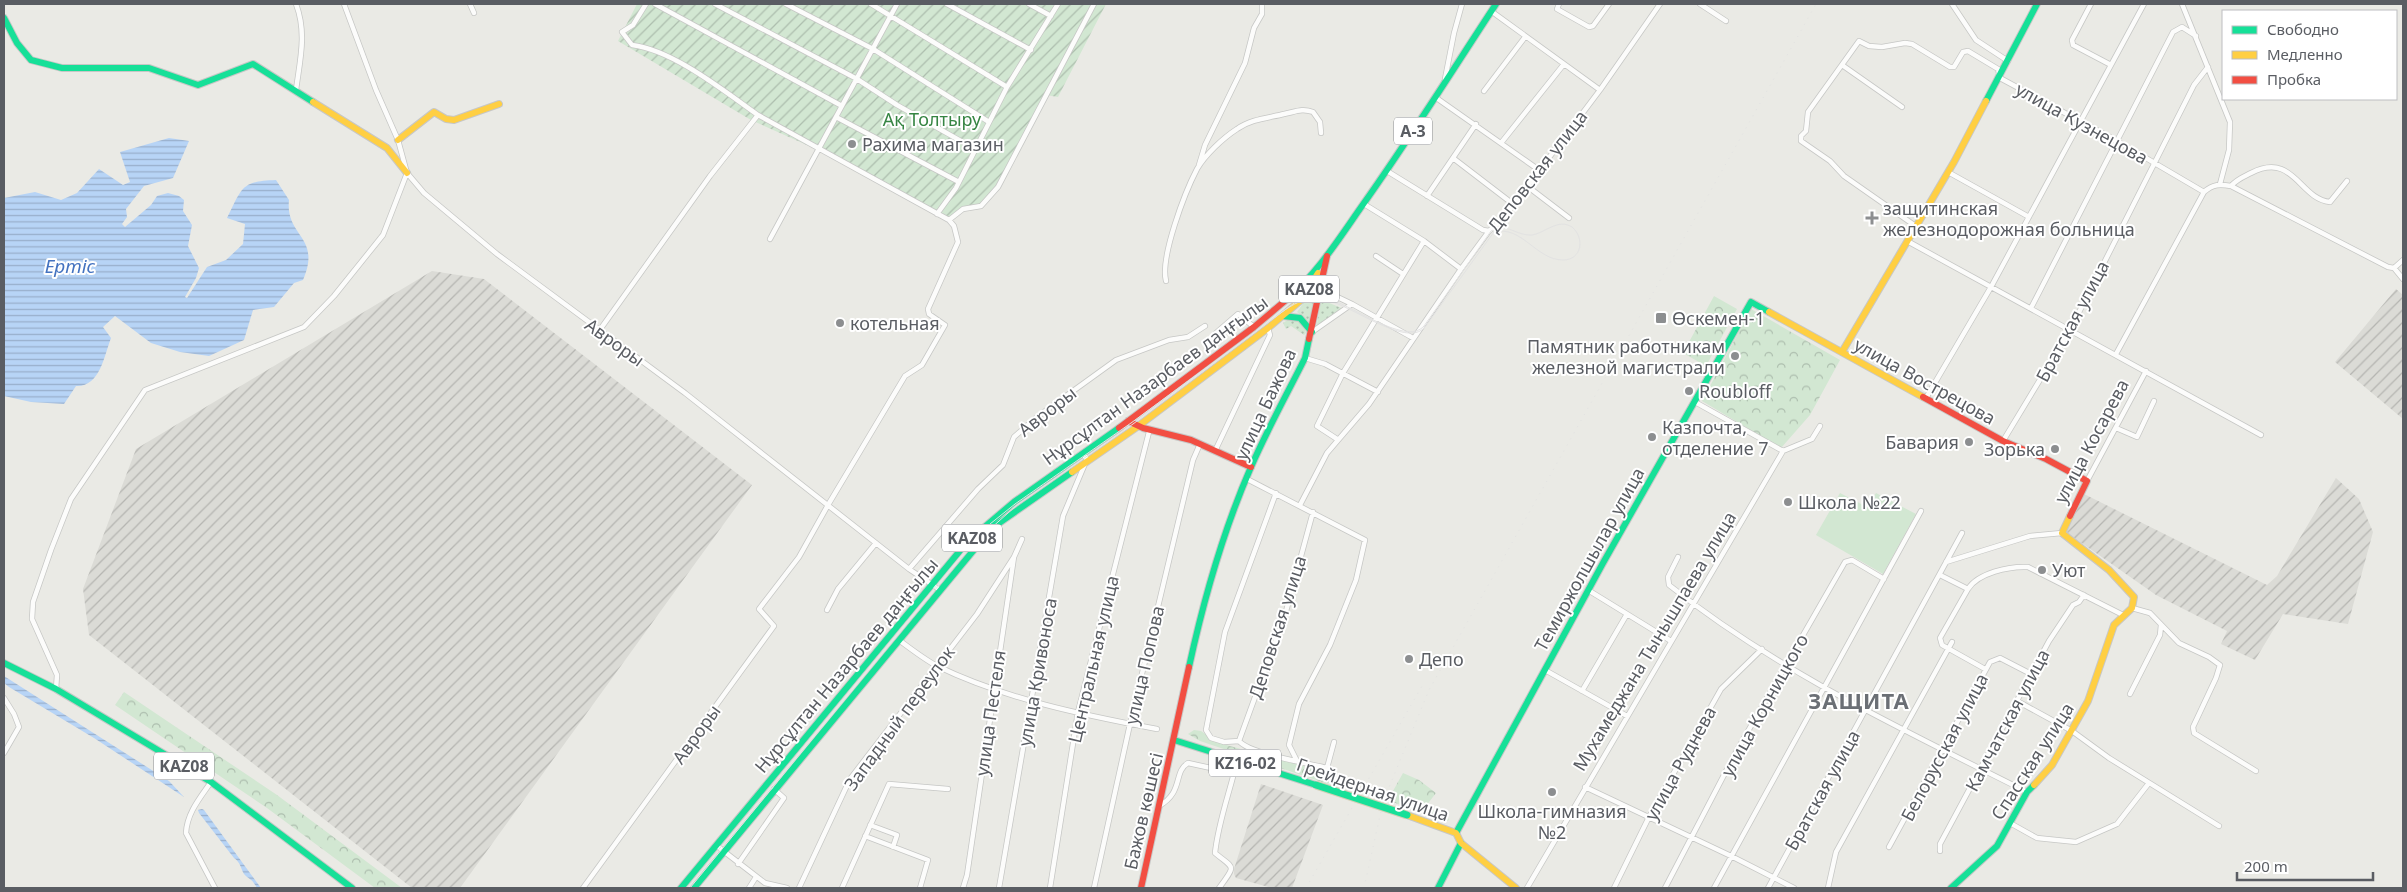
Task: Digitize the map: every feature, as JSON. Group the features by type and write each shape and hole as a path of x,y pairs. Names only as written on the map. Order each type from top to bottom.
{"main road":[{"name":"улица Бажова","path":"1174,740 1201,611 1222,542 1251,467 1304,358 1312,332 1327,256 1386,171 1490,10 1496,4"},
{"path":"1842,352 1909,242 2000,78 2037,4"},
{"path":"4,18 17,42 31,60 62,68 149,68 198,85 253,64 387,148 407,173"},
{"path":"398,140 434,112 445,121 456,121 475,111 499,104"},
{"name":"Нұрсұлтан Назарбаев даңғылы","path":"681,888 968,541 988,522 1085,457 1136,426 1268,328 1300,302 1327,256"},
{"name":"Нұрсұлтан Назарбаев даңғылы","path":"694,888 724,854 774,789 974,547 992,528 1085,457 1128,421 1254,327 1298,290 1327,256"},
{"name":"улица Вострецова","path":"1751,302 2003,441 2046,459 2087,482"},
{"name":"Темиржолшылар улица","path":"1456,833 1588,590 1751,302"},
{"path":"1283,316 1293,314 1300,317 1312,332"},
{"path":"1128,421 1150,432 1172,434 1200,444 1214,452 1251,467"},
{"name":"улица Косарева","path":"2062,533 2064,524 2087,482"},
{"path":"2062,533 2126,587 2134,596 2132,608"},
{"name":"Спасская улица","path":"1951,888 1997,846 2028,792 2052,765 2088,701 2114,625 2132,608"},
{"name":"KAZ08","path":"4,662 56,689 211,782 352,888"},
{"name":"Грейдерная улица","path":"1174,740 1407,815 1456,833 1461,843 1515,888"},
{"name":"Бажов көшесі","path":"1141,888 1174,740"},
{"path":"1438,888 1461,843"}],"street":[{"path":"296,4 302,19 303,38 296,90"},
{"path":"56,689 57,675 32,619 33,602 71,499 128,412 145,390 304,327 334,296 383,236 407,173 398,140 376,90 344,4"},
{"path":"470,4 474,13"},
{"path":"646,4 633,24 622,32 632,45 648,47 711,81 758,115 818,150 949,220 954,226 958,242 928,309 929,314 945,325 922,365 905,376 828,505"},
{"path":"655,4 842,106"},
{"path":"715,4 857,79 897,105 976,149"},
{"path":"786,4 873,49 989,122"},
{"path":"871,4 892,14 1007,87"},
{"path":"770,239 897,4"},
{"path":"947,4 1031,50"},
{"path":"1029,4 1051,16"},
{"path":"937,214 959,182 1007,87 1058,4"},
{"path":"949,220 963,209 981,206 998,187 1094,4"},
{"path":"1166,281 1163,271 1172,236 1205,145 1246,63 1254,28 1262,14 1262,4"},
{"path":"1444,83 1462,4"},
{"path":"1559,4 1557,9 1589,27 1593,26 1608,4"},
{"name":"Деповская улица","path":"1300,505 1327,453 1337,439 1378,392 1461,269 1489,231 1496,227 1600,90 1660,4"},
{"path":"1700,4 1726,21"},
{"path":"2091,4 2072,40 2073,45 2111,65"},
{"path":"1926,398 1992,287 2144,4"},
{"path":"2182,4 2230,122 2229,150 2220,184"},
{"path":"1955,5 1976,40 2008,61"},
{"path":"1490,10 1600,90"},
{"path":"2031,308 2173,32 2182,27 2196,36"},
{"path":"1484,91 1525,37"},
{"name":"улица Кузнецова","path":"1917,227 1844,176 1830,161 1801,141 1801,136 1806,130 1808,112 1858,41 1869,46 1882,47 1905,43 1912,44 1950,67 1954,67 1963,52 1968,51 1998,69 2000,78 2117,141 2204,192"},
{"path":"1501,144 1564,64"},
{"path":"1842,65 1902,107"},
{"name":"Братская улица","path":"2003,441 2070,330 2194,85 2208,67"},
{"path":"1435,97 1539,170"},
{"path":"1197,168 1238,128 1263,118 1296,110 1307,110 1317,117 1321,133"},
{"path":"599,331 710,176 758,115"},
{"path":"836,117 959,182"},
{"path":"1427,196 1476,124"},
{"path":"1453,158 1513,204"},
{"path":"2231,186 2236,180 2258,169 2268,166 2279,167 2319,198 2330,202 2348,181"},
{"path":"1386,171 1482,230 1489,231"},
{"path":"1948,172 2029,217"},
{"name":"Авроры","path":"407,173 424,193 497,254 685,393 910,570 940,590"},
{"path":"2116,354 2204,192 2211,186 2220,184 2231,186 2388,267 2394,268 2403,279"},
{"path":"1527,186 1569,218"},
{"path":"1362,203 1424,240 1461,269"},
{"path":"1337,439 1317,426 1343,373 1375,317 1424,240"},
{"path":"1909,242 2261,435"},
{"path":"1376,256 1403,274"},
{"path":"2394,268 2403,260"},
{"path":"1322,281 1329,293 1413,338"},
{"path":"1312,332 1352,304"},
{"path":"1216,334 1238,314 1254,327"},
{"name":"Авроры","path":"910,570 978,489 1003,464 1014,437 1037,416 1116,360 1169,340 1188,337 1205,326"},
{"path":"1214,452 1270,336 1268,328"},
{"path":"1304,358 1343,373 1378,392"},
{"name":"улица Косарева","path":"2087,482 2146,371"},
{"path":"2116,428 2137,436 2154,401"},
{"path":"1695,402 1782,451 1812,439 1820,426"},
{"name":"Центральная улица","path":"1050,888 1078,712 1150,432"},
{"name":"улица Попова","path":"1094,888 1130,724 1193,460 1200,444"},
{"name":"Мухамеджана Тынышпаева улица","path":"1527,888 1584,787 1782,451"},
{"name":"улица Кривоноса","path":"999,888 1063,516 1085,457"},
{"path":"1247,479 1365,540 1356,580 1330,645 1299,704 1289,745 1297,761"},
{"path":"1276,494 1225,632 1206,730 1211,738 1224,742 1239,741 1243,746 1327,768 1334,742"},
{"name":"Авроры","path":"583,888 774,626 759,609 800,557 828,505"},
{"path":"1714,888 1921,511"},
{"name":"Деповская улица","path":"1239,741 1285,615 1313,512"},
{"name":"Братская улица","path":"1768,888 1962,533"},
{"path":"1946,562 2030,536 2062,533"},
{"name":"улица Пестеля","path":"963,888 967,875 1014,557 1022,539"},
{"path":"827,610 838,589 876,543"},
{"name":"Западный переулок","path":"799,888 850,779 936,665 978,614 1014,557"},
{"path":"1678,557 1668,577 1669,584 1692,603 1824,688 2028,792"},
{"name":"улица Корницкого","path":"1665,888 1691,837 1845,562 1852,560 1884,579"},
{"path":"1985,669 1942,645 1940,638 1973,581 2017,566 2028,567 2124,615"},
{"path":"1940,574 1968,589"},
{"path":"1588,590 1671,641"},
{"name":"Камчатская улица","path":"1940,851 1940,844 2049,641 2074,605 2084,595"},
{"path":"2132,608 2150,614 2185,648 2209,657 2220,665 2216,678 2193,727 2194,733 2256,771"},
{"path":"1582,691 1627,614"},
{"path":"2130,694 2160,635 2161,625"},
{"path":"899,640 936,665 993,689 1078,712 1157,729"},
{"path":"1828,888 1836,852 1952,642"},
{"name":"улица Руднева","path":"1614,888 1650,817 1721,688 1762,649"},
{"name":"Белорусская улица","path":"1889,847 1985,669 1995,658 2000,658 2031,674"},
{"path":"1545,670 1627,716"},
{"path":"4,698 14,714 19,727 4,753"},
{"path":"2017,701 2072,731 2109,758 2219,826"},
{"path":"1159,806 1173,796 1182,768 1188,763 1234,773 1220,818 1216,842 1215,853 1228,862 1231,867 1220,888"},
{"path":"211,782 186,824 186,833 215,888"},
{"path":"2010,823 2038,838 2076,842 2117,824 2149,783"},
{"path":"842,888 889,784 948,789"},
{"path":"1584,787 1650,817 1794,888"},
{"path":"738,864 784,798 774,789"},
{"path":"870,825 897,835 893,847"},
{"path":"865,836 928,860 920,888"},
{"path":"717,846 724,854 765,883 788,888"},
{"path":"749,888 756,876"}],"shaded area":[{"path":"432,271 484,279 752,485 460,888 412,888 89,635 83,589 136,449"},
{"path":"2396,289 2403,295 2403,419 2335,362"},
{"path":"2336,478 2359,499 2373,532 2348,624 2283,614 2255,660 2221,644 2227,631 2156,595 2066,532 2084,494 2267,585 2277,576"},
{"path":"1261,784 1323,805 1292,888 1272,888 1236,878 1234,874"}],"green space":[{"name":"Ақ Толтыру","path":"637,4 1106,4 1058,97 1046,95 998,187 981,206 963,209 949,220 818,150 751,120 618,41"},
{"path":"1714,296 1737,309 1706,366 1683,353"},
{"path":"1314,300 1309,322 1297,312 1304,302"},
{"path":"1321,301 1344,309 1316,329"},
{"path":"1751,309 1840,360 1810,415 1781,448 1702,401"},
{"path":"1292,317 1303,323 1306,333 1304,335 1291,326 1286,329 1283,323"},
{"path":"1840,493 1867,507 1876,493 1916,514 1883,574 1816,535"},
{"path":"124,692 277,795 402,888 375,888 267,808 115,705"},
{"path":"1194,730 1201,731 1219,743 1333,774 1328,784 1200,741 1188,734"},
{"path":"1403,773 1419,780 1436,793 1426,806 1449,819 1448,821 1441,821 1388,800"}],"water":[{"name":"Ертіс","path":"169,138 189,141 173,178 144,186 126,209 127,217 122,224 125,227 151,205 157,196 168,193 179,196 184,200 183,211 192,225 188,246 199,268 196,278 185,297 187,298 207,267 226,260 243,244 245,224 227,218 240,193 244,188 255,182 276,180 289,200 289,212 292,222 306,245 308,254 308,265 303,280 294,283 274,307 253,310 244,340 209,356 180,352 151,343 115,316 103,327 111,338 96,376 84,385 76,386 64,404 31,402 4,396 4,198 35,192 61,200 77,193 99,169 123,185 130,182 120,152"},
{"path":"4,676 169,781 184,797 94,738 9,687 4,683"},
{"path":"202,809 261,888 257,888 252,880 244,874 238,862 199,813 198,810"}],"tram line":[{"path":"687,888 970,545 990,524 1015,504 1131,423 1297,301 1310,296 1319,296 1344,305 1389,327 1403,331 1415,331 1424,326 1491,231 1502,228 1521,234 1532,235 1562,224 1572,227 1576,232 1579,237 1580,248 1574,256 1563,260 1553,259 1545,255 1513,233 1504,231 1494,232 1425,327 1416,332 1404,332 1390,328 1330,301 1313,298 1299,302 1290,307 1286,309 1282,312 1133,424 1017,505 971,546 690,888"}],"railway":[{"path":"1364,888 1383,802 1429,690 1816,4"},
{"path":"1306,888 1422,686"}],"traffic: fast":[{"path":"1286,300 1308,278 1337,242 1398,154 1496,4"},
{"path":"1986,101 2037,4"},
{"path":"4,18 17,43 31,60 62,68 149,68 198,85 253,64 313,102"},
{"path":"1456,833 1603,563 1751,302 1769,312"},
{"path":"1283,316 1300,318 1312,332"},
{"path":"1189,667 1201,616 1223,540 1257,453 1305,358 1309,339"},
{"path":"681,888 968,541 1014,502 1119,428"},
{"path":"694,888 992,528 1072,472"},
{"path":"4,663 56,689 211,782 352,888"},
{"path":"1174,740 1316,785"},
{"path":"1316,785 1407,815"},
{"path":"1951,888 1997,846 2027,792 2034,785"},
{"path":"1438,888 1461,843"}],"traffic: slow":[{"path":"1842,352 1954,162 1986,101"},
{"path":"313,102 387,148 407,173"},
{"path":"398,140 434,112 446,119 454,120 499,104"},
{"path":"1072,472 1137,427 1268,328 1300,301 1318,273"},
{"path":"1769,312 1923,397"},
{"path":"2034,785 2052,765 2088,701 2114,625 2132,608 2134,597 2109,570 2062,533 2070,516"},
{"path":"1407,815 1456,833 1461,843 1516,888"}],"traffic: jam":[{"path":"1309,339 1327,256"},
{"path":"1119,428 1254,327 1286,300"},
{"path":"1923,397 2003,441 2046,459 2087,481 2070,516"},
{"path":"1128,421 1143,428 1191,440 1251,467"},
{"path":"1141,888 1189,667"}],"place":[{"name":"Рахима магазин","path":"852,144"},
{"name":"защитинская железнодорожная больница","path":"1872,218"},
{"name":"Өскемен-1","path":"1661,318"},
{"name":"котельная","path":"840,323"},
{"name":"Памятник работникам железной магистрали","path":"1735,356"},
{"name":"Roubloff","path":"1689,391"},
{"name":"Казпочта, отделение 7","path":"1652,437"},
{"name":"Бавария","path":"1969,442"},
{"name":"Зорька","path":"2055,449"},
{"name":"Школа №22","path":"1788,502"},
{"name":"Уют","path":"2042,570"},
{"name":"Депо","path":"1409,659"},
{"name":"Школа-гимназия №2","path":"1552,792"}],"district":[{"name":"ЗАЩИТА","path":"1859,700"}]}
